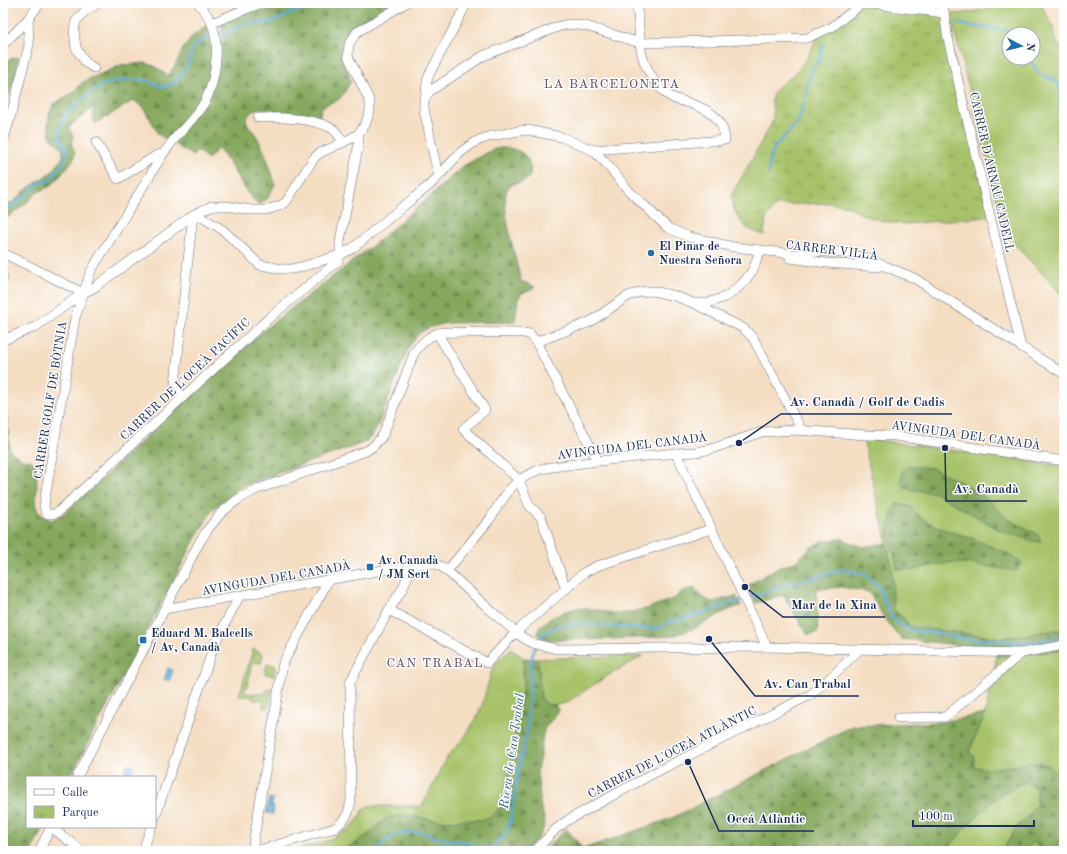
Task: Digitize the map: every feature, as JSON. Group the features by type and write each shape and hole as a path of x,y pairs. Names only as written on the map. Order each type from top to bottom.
{"street":[{"path":"3,46 28,19 40,3"},
{"path":"94,68 86,63 76,48 74,30 76,20 85,11 99,3"},
{"path":"198,3 204,10 213,27 252,5 265,3"},
{"path":"3,340 35,328 83,293 96,286 193,215 211,206 266,210 284,203 289,198 315,157 358,134 365,126 370,111 370,102 348,56 349,44 357,32 406,3"},
{"path":"439,176 424,106 427,81 467,3"},
{"path":"193,215 203,218 223,230 260,265 282,269 292,269 308,266 340,255 353,248 431,184 460,153 479,140 491,136 528,130 561,137 592,150 725,140 721,123 714,115 704,109 672,98 660,88 649,72 641,54 638,14 636,8 631,3"},
{"path":"426,95 483,56 570,24 586,26 640,43 807,38 832,27 864,3 944,13"},
{"name":"CARRER D'ARNAU CADELL","path":"943,3 947,34 1021,347"},
{"path":"3,141 10,120 29,45 28,19"},
{"name":"CARRER GOLF DE BÒTNIA","path":"45,511 45,498 75,318 83,293 91,271 163,154 201,109 206,100 211,87 216,56 213,27"},
{"path":"258,118 287,118 324,125 335,130 343,142"},
{"path":"340,255 340,241 359,143 358,134"},
{"path":"96,142 118,179 157,155 163,154"},
{"name":"CARRER VILLÀ","path":"592,150 604,161 629,191 668,228 689,237 734,247 760,250 770,254 827,263 878,267 900,272 914,278 1064,374"},
{"path":"183,397 177,392 175,384 193,215"},
{"path":"693,303 708,303 728,296 743,283 753,270 760,250"},
{"path":"3,253 83,293"},
{"name":"CARRER DE L'OCEÀ PACÍFIC","path":"45,511 52,514 58,512 268,319 338,261 340,255"},
{"path":"536,342 590,322 628,296 640,292 653,291 675,296 693,303 743,328 753,338 802,431"},
{"path":"78,776 199,543 208,529 221,513 237,500 255,490 371,449 383,435 414,353 422,342 429,337 436,333 444,332 530,334 536,342 598,460"},
{"path":"436,333 485,410 463,429 520,480 529,506 541,517 566,589"},
{"name":"AVINGUDA DEL CANADÀ","path":"164,610 412,565 430,563 439,565 457,553 511,488 520,480 541,469 598,460 676,452 697,452 711,449 762,432 802,431 895,436 1064,461"},
{"path":"676,452 767,647"},
{"name":"AVINGUDA DEL CANADÀ","path":"447,571 490,519 499,504"},
{"path":"389,610 487,663 516,632 585,572 597,566 712,529"},
{"path":"256,851 335,828 344,821 350,810 350,682 389,610 403,588 412,565"},
{"path":"439,565 498,617 528,641 542,646 562,649 767,647 1022,653 1064,645"},
{"path":"252,851 283,663 328,581"},
{"path":"156,814 214,643 239,597"},
{"name":"CARRER DE L'OCEÀ ATLÀNTIC","path":"535,851 556,829 580,813 654,773 810,695 860,649"},
{"path":"898,718 945,716 1022,653"},
{"path":"39,851 50,828"},
{"path":"52,828 82,851"},
{"path":"143,851 152,828"}],"green space":[{"path":"284,3 395,3 351,28 344,38 342,51 351,81 342,96 338,100 321,108 320,115 315,119 260,108 252,111 246,119 248,126 256,134 263,148 275,184 268,198 259,205 249,195 219,148 208,159 197,150 193,156 158,134 143,108 134,100 95,124 93,119 94,107 69,127 73,137 72,146 75,152 74,159 52,185 38,192 3,221 3,204 13,202 27,189 53,171 63,157 63,152 60,146 50,135 48,125 49,115 53,105 71,94 82,83 120,65 146,63 156,67 168,76 183,49 192,37 207,25 210,46 223,43 221,24 256,8"},
{"path":"863,3 944,13 990,217 903,224 882,221 861,214 848,206 830,203 776,205 766,219 764,235 751,230 741,223 734,210 731,196 771,125 773,118 772,98 774,92 795,73 802,64 812,49 818,33"},
{"path":"1019,3 1035,3 1042,6 1052,25 1057,43 1064,53 1064,297 1006,235 950,14 966,13"},
{"path":"18,57 17,72 3,112 3,65 10,59"},
{"path":"507,148 518,151 527,158 530,169 530,176 526,180 513,184 509,187 505,197 507,220 521,281 535,287 522,293 518,299 515,321 446,323 424,330 418,334 408,349 376,430 370,438 363,443 242,486 213,509 196,537 71,776 26,776 26,828 43,828 31,851 3,851 3,381 10,451 22,459 30,460 36,465 37,508 41,515 52,520 66,512 177,408 270,325 372,246 463,166 492,150"},
{"path":"3,270 8,273 9,279 8,283 3,288"},
{"path":"863,438 1064,466 1064,629 1002,638 911,627 893,608 892,567"},
{"path":"908,466 932,468 959,481 986,498 1008,519 1037,534 1041,542 1001,531 936,493 906,489 901,481 903,470"},
{"path":"898,503 911,507 921,518 940,528 971,538 1006,553 1022,563 1016,571 966,563 949,563 914,570 897,569 888,536 891,513"},
{"path":"842,539 862,547 886,543 892,567 893,608 911,627 1002,638 1064,629 1064,650 996,657 996,649 901,639 886,621 869,592 842,587 816,589 818,632 808,635 783,595 756,603 747,586 775,569 795,562 810,548 822,541"},
{"path":"694,588 702,597 712,602 736,596 741,605 722,613 695,628 673,636 617,639 546,640 537,634 540,626 565,611 577,608 593,609 617,614 646,609 675,598 681,592"},
{"path":"253,649 263,654 261,663 252,662 247,688 245,688 244,692 254,694 266,693 267,688 272,689 269,708 263,708 263,700 253,700 253,697 239,696"},
{"path":"511,649 524,658 524,681 505,794 503,801 495,813 489,818 481,820 442,821 409,817 379,823 375,829 357,843 341,851 292,851 322,843 349,829 359,818 362,811 368,806 422,806 448,756 464,738 476,719 482,705 492,670 496,663"},
{"path":"1064,650 1064,851 925,851 985,714 995,669 996,657"},
{"path":"643,656 607,676 566,703 548,705 542,700 537,659"},
{"path":"524,658 537,659 542,700 548,705 555,705 559,711 545,728 543,735 537,772 540,804 544,818 544,825 542,832 537,839 525,851 341,851 363,838 382,822 391,817 410,816 443,821 477,820 484,819 494,814 502,803 505,794 524,681"},
{"path":"267,664 276,665 274,676 265,674"},
{"path":"985,714 969,752 974,756 974,766 984,769 1014,766 1025,763 1040,763 1049,766 1064,780 1064,829 1057,847 1050,851 1041,851 1035,842 1023,851 1002,851 1018,825 1028,817 1037,803 1037,789 1026,782 1002,794 992,802 972,821 945,851 544,851 566,828 583,849 672,818 852,726 941,722"}],"water":[{"path":"168,668 173,670 169,681 164,679"},
{"path":"128,763 134,766 129,776 122,776"},
{"path":"269,798 273,799 273,814 266,813"}],"waterway":[{"path":"217,35 225,34 243,24 271,22 311,7 317,3"},
{"path":"957,23 976,27 1001,29"},
{"path":"3,211 12,206 32,190 37,184 50,180 62,165 66,158 67,149 59,137 60,130 64,118 71,109 98,88 115,81 144,80 159,86 172,84 186,68 190,60 191,51 194,47 201,41 212,36"},
{"path":"768,174 769,162 774,148 798,121 813,67 820,59 823,44"},
{"path":"1034,66 1038,73 1056,81 1061,91 1060,117 1064,127"},
{"name":"Riera de Can Trabal","path":"746,598 782,586 840,570 846,570 865,574 879,587 894,620 900,625 914,631 965,639 1000,640 1024,643 1064,636"},
{"name":"Riera de Can Trabal","path":"371,851 397,834 411,832 424,833 437,838 466,842 479,847 490,848 505,836 510,824 527,730 531,662 533,652 541,637 551,629 564,625 579,624 645,629 658,628 672,621 688,618 742,600"}],"place":[{"name":"El Pinar de Nuestra Señora","path":"651,253"},
{"name":"Av. Canadà / Golf de Cadis","path":"739,443"},
{"name":"Av. Canadà","path":"945,448"},
{"name":"Av. Canadà / JM Sert","path":"370,567"},
{"name":"Mar de la Xina","path":"745,587"},
{"name":"Av. Can Trabal","path":"709,639"},
{"name":"Eduard M. Balcells / Av, Canadà","path":"143,640"},
{"name":"Oceá Atlàntic","path":"688,762"}],"district":[{"name":"LA BARCELONETA","path":"612,83"},
{"name":"CAN TRABAL","path":"435,662"}]}
